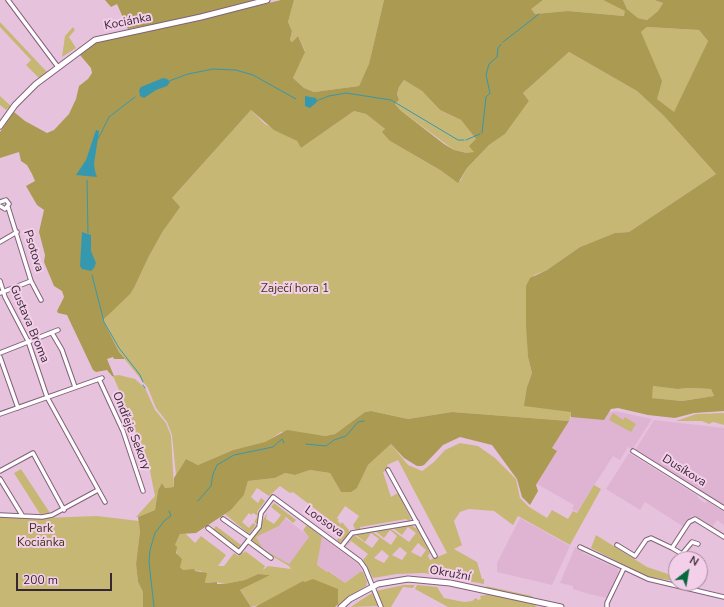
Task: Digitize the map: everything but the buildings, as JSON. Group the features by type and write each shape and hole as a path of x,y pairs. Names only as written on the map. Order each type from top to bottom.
{"street":[{"path":"8,0 58,67"},
{"name":"Kociánka","path":"0,126 9,112 25,94 58,67 102,37 201,17 267,0"},
{"path":"0,202 7,200 8,207 4,209 0,206"},
{"name":"Psotova","path":"8,207 31,281 41,300"},
{"path":"0,242 17,232"},
{"name":"Gustava Broma","path":"0,281 2,292 28,341 47,397 105,502"},
{"path":"2,292 31,281"},
{"path":"0,353 58,330"},
{"path":"0,414 75,387 62,350 52,333"},
{"path":"0,357 18,408"},
{"name":"Ondřeje Sekory","path":"75,387 100,379 123,431 143,491"},
{"name":"Dusíkova","path":"633,451 724,508"},
{"path":"0,471 33,453 64,510"},
{"path":"388,470 435,556"},
{"path":"0,479 22,515"},
{"path":"0,515 52,516 98,490"},
{"name":"Loosova","path":"249,540 259,527 261,513 273,497 360,561 373,586 381,607"},
{"path":"223,519 271,558"},
{"path":"672,548 692,520 698,520 724,537"},
{"path":"341,547 352,533 417,522"},
{"path":"208,528 239,552 249,540"},
{"path":"617,545 635,556 646,540 651,538 682,554 692,542 698,544"},
{"path":"580,547 648,579 724,597"},
{"path":"607,607 607,603 624,568"},
{"name":"Okružní","path":"341,607 373,586 401,579 422,579 450,583 540,605 561,607"}],"shaded area":[{"path":"105,0 256,0 199,16 128,29 117,4 111,7"},
{"path":"281,0 294,0 288,22 292,31 290,40 292,42 298,36 305,52 293,78 304,88 314,92 359,86 369,64 384,0 543,0 531,9 535,14 568,11 624,16 625,11 603,0 623,0 627,9 638,18 647,20 658,11 663,3 654,0 724,0 724,411 694,413 675,418 648,415 618,408 611,409 604,420 571,417 571,412 524,406 527,387 532,373 528,357 526,325 526,286 530,278 547,270 580,247 615,233 629,232 716,174 664,116 637,91 569,52 523,93 529,101 505,134 489,145 467,168 458,183 440,170 390,141 382,132 385,129 366,114 354,111 301,148 297,141 274,130 251,110 172,198 180,207 163,231 130,294 103,320 119,352 125,359 114,359 113,357 107,359 114,376 112,376 107,370 96,372 93,370 67,315 58,313 57,311 64,297 62,291 54,286 44,262 45,255 39,232 44,210 37,205 26,186 35,181 27,165 21,161 19,152 0,158 0,132 14,112 25,121 47,133 54,130 69,114 76,99 79,86 88,79 92,73 91,68 80,55 98,41 199,20","holes":["647,27 699,30 708,41 674,112 657,99 662,81 641,32","404,80 422,91 440,110 461,120 476,139 469,146 474,152 467,153 454,150 400,110 395,104 399,100 397,94 399,87","653,386 677,389 711,389 714,396 682,401 652,398"]},
{"path":"371,411 408,419 452,412 569,421 552,448 557,451 536,485 538,491 530,505 522,497 517,479 492,445 460,437 443,445 424,465 421,466 417,466 404,458 391,444 368,465 357,488 351,492 341,492 330,473 310,470 295,475 285,473 275,478 248,481 244,495 231,510 196,533 180,534 175,545 177,547 176,553 182,559 180,567 183,570 194,569 195,571 207,573 205,583 217,582 217,584 224,584 245,580 258,574 270,575 240,590 251,607 143,607 143,592 138,582 136,564 140,531 138,517 155,510 158,490 162,483 165,488 174,487 174,478 186,459 198,465 233,450 265,442 287,430 325,436 335,434 365,412"},
{"path":"615,411 652,419 633,449 628,447 620,460 613,456 577,512 572,509 574,505 537,484 557,451 552,448 571,417"},
{"path":"654,420 724,428 724,506 635,450"},
{"path":"629,453 698,496 698,498 705,503 707,501 724,512 724,525 717,520 712,527 692,515 684,527 645,502 640,510 606,489"},
{"path":"285,518 310,537 289,564 263,549 256,537 279,526"},
{"path":"520,518 570,546 552,585 497,572 497,563"},
{"path":"322,537 358,564 363,572 360,572 345,583 329,571 327,572 317,565"},
{"path":"575,547 584,551 583,553 618,569 618,574 607,598 573,589 573,586 560,583"},
{"path":"313,579 338,589 338,604 335,607 255,607 303,581 305,582"}],"green space":[{"path":"294,0 384,0 369,65 359,86 314,92 304,88 293,78 305,51 298,36 292,42 290,40 292,31 288,22"},
{"path":"543,0 603,0 626,11 624,16 568,11 535,14 530,9"},
{"path":"623,0 654,0 663,3 658,11 647,20 638,18 627,9"},
{"path":"0,22 46,71 49,72 40,79 26,65 31,60 0,27"},
{"path":"73,27 75,30 69,37 76,48 62,57 65,36"},
{"path":"647,27 699,30 708,41 674,113 657,99 641,32"},
{"name":"Zaječí hora 1","path":"569,52 637,91 664,116 716,174 629,232 615,233 580,247 547,270 534,275 526,296 528,357 532,373 527,387 572,412 569,421 452,412 408,419 371,411 365,412 335,434 325,436 281,432 266,442 233,450 198,465 186,459 176,475 172,435 167,422 156,408 148,388 119,352 103,320 135,286 148,258 167,224 172,198 251,110 265,124 297,141 301,148 354,111 366,114 385,129 390,141 440,170 454,180 460,181 467,168 489,145 505,134 529,101 523,93"},
{"path":"404,80 422,91 440,110 461,120 476,139 474,153 454,150 400,110 395,104 399,100 397,94 399,87"},
{"path":"0,96 11,106 6,110 0,105"},
{"path":"119,375 135,379 145,388 155,410 166,423 171,436 174,487 165,488 162,483 158,490 155,510 138,517 136,517 155,496 148,461 112,376"},
{"path":"653,386 677,389 711,389 714,396 682,401 651,398"},
{"path":"613,413 623,420 625,417 636,424 631,432 609,420"},
{"path":"724,413 724,425 713,422 709,424 702,421 676,421 696,414"},
{"path":"460,443 478,446 495,458 516,479 520,498 529,507 547,518 552,510 568,519 573,511 577,513 594,485 601,489 570,545 518,516 513,525 494,511 469,509 460,512 454,521 462,545 454,549 477,562 482,579 484,579 484,584 424,573 397,574 373,578 363,560 368,554 351,541 346,547 354,535 372,548 379,539 371,533 365,542 356,535 373,532 391,545 397,536 390,530 384,538 375,531 391,529 409,542 416,533 408,527 402,535 393,528 411,525 417,529 430,553 428,556 430,560 447,553 398,460 387,465 389,469 383,472 391,497 398,493 411,519 409,521 406,519 355,529 353,525 359,516 345,506 337,518 339,520 337,521 341,524 342,522 349,530 348,535 340,543 337,540 344,532 339,527 293,492 290,493 280,486 269,496 257,488 251,497 258,503 261,498 265,501 257,512 260,515 257,524 254,522 258,516 253,513 251,515 249,513 242,522 249,528 253,523 256,525 249,534 225,514 231,510 244,495 248,481 275,478 285,473 295,475 310,470 330,473 341,492 357,488 368,465 391,444 408,465 422,471 434,462 445,450","holes":["418,543 426,550 421,557 411,552","400,547 407,553 402,560 392,555","382,550 389,556 384,563 374,558"]},
{"path":"21,469 50,513 40,514 14,473"},
{"path":"274,503 296,520 293,523 286,517 279,526 256,537 263,549 289,564 309,537 303,530 307,525 322,537 317,565 345,583 360,572 363,572 367,582 366,586 351,595 339,606 303,581 263,604 251,607 240,590 269,575 258,574 245,580 224,584 217,582 205,583 206,578 201,571 183,570 180,567 175,545 180,534 185,533 195,543 201,536 226,555 218,566 224,566 234,553 238,556 241,551 244,553 245,551 265,566 263,570 268,566 291,569 289,566 270,555 252,541 267,513 266,519 274,524 281,515 271,507"},
{"name":"Park Kociánka","path":"0,516 43,518 97,516 139,521 140,531 136,564 138,582 143,592 143,607 0,607"},
{"path":"216,526 241,545 238,549 213,530"},
{"path":"596,535 647,567 668,574 668,580 647,577 591,548"},
{"path":"404,585 415,585 413,588 403,587 391,607 383,607 376,591"},
{"path":"417,585 437,587 444,598 464,602 472,601 476,598 478,600 481,599 480,596 491,594 534,604 537,607 448,607 415,589"},
{"path":"486,586 532,596 533,598 488,589"},
{"path":"372,593 378,606 351,607 358,602"}],"water":[{"path":"163,78 170,82 167,86 156,90 144,98 140,96 139,90 141,87"},
{"path":"305,96 316,98 317,102 310,108 305,106"},
{"path":"96,130 99,131 94,164 97,177 76,175 86,160"},
{"path":"82,232 91,235 91,251 96,263 91,271 82,269 80,266"}],"waterway":[{"path":"503,42 539,14"},
{"path":"482,133 486,97 490,93 486,75 489,64 497,57 498,48 501,44"},
{"path":"169,81 188,74 213,69 236,70 253,75 296,99"},
{"path":"316,101 329,96 346,93 391,100 458,140 464,140"},
{"path":"98,139 109,117 135,97"},
{"path":"466,140 480,134"},
{"path":"87,180 88,233"},
{"path":"92,275 104,322 119,348 140,375 143,382"},
{"path":"306,444 326,446 334,440 346,436 358,422 364,421"},
{"path":"198,501 211,486 213,474 217,465 234,455 273,447 282,439 284,443"},
{"path":"154,607 149,562 150,550 155,533 165,520 171,516 169,511"}]}
